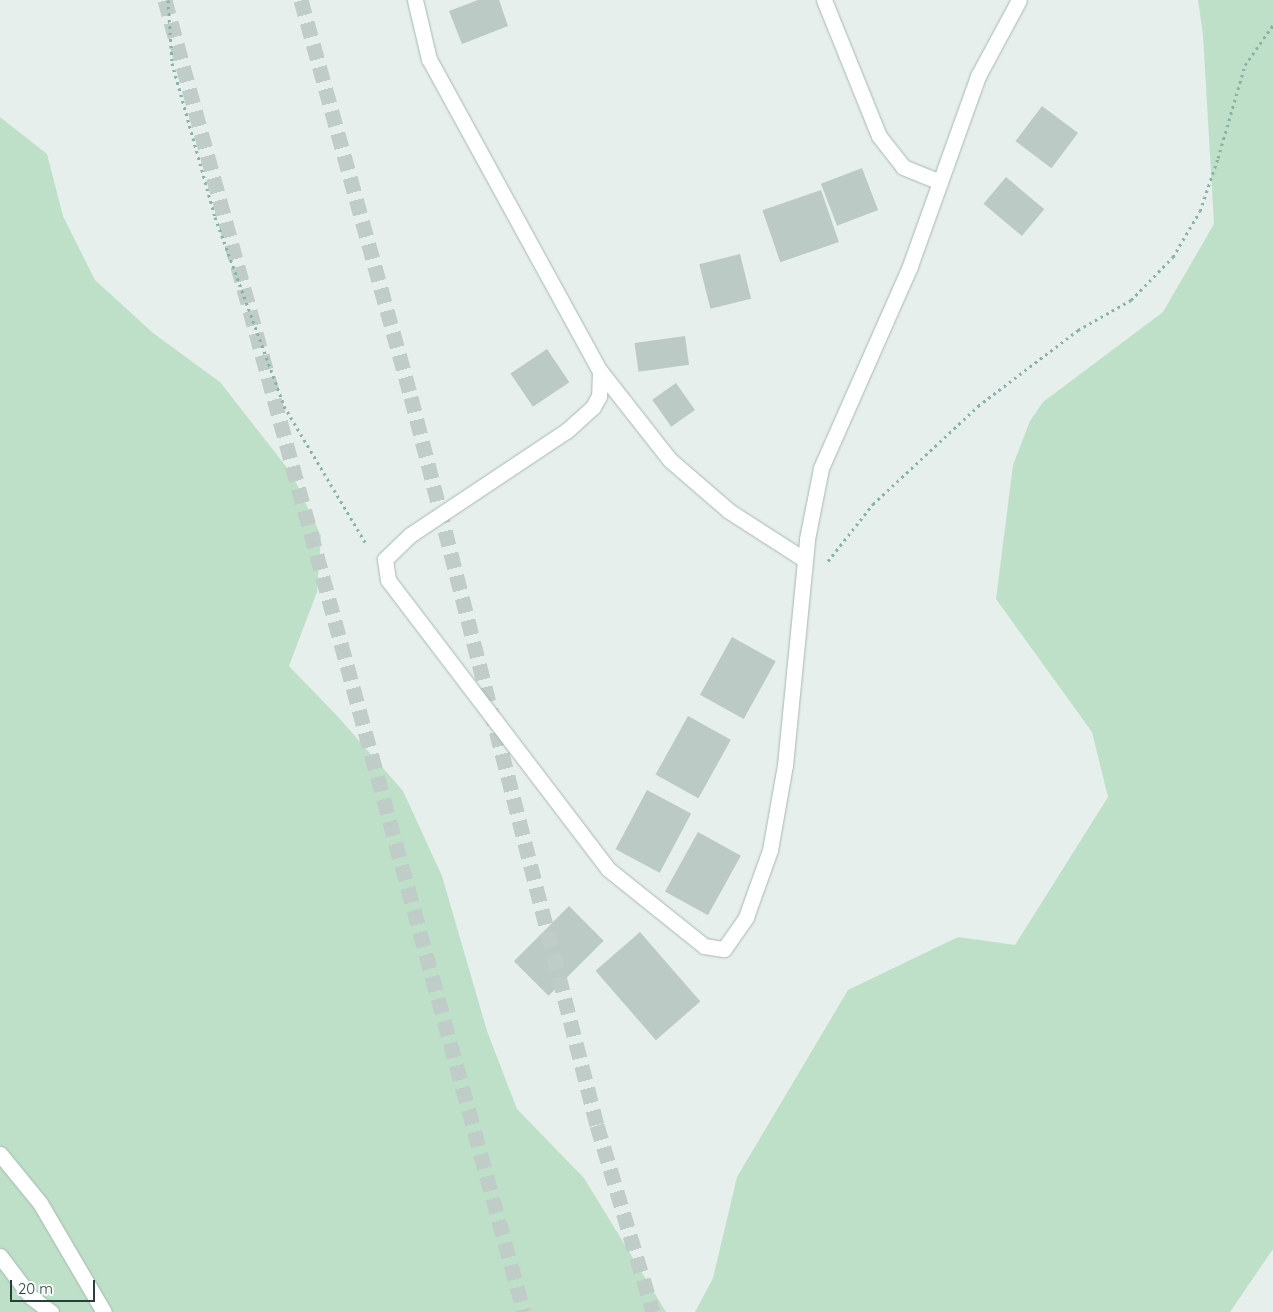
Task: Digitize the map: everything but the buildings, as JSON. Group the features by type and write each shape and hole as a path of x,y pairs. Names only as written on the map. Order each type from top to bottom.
{"street":[{"path":"415,0 429,59 600,371 670,460 729,511 805,560"},
{"path":"824,0 879,136 903,167 940,182"},
{"path":"600,371 599,396 593,407 566,431 410,535 385,559 388,580 608,869 704,946 724,949 746,917 770,850 786,766 807,539 821,468 910,266 978,76 1020,0"},
{"path":"0,1154 40,1203 104,1312"},
{"path":"0,1256 31,1296 51,1312"}],"path":[{"path":"168,0 172,62 215,218 284,406 368,547"},
{"path":"805,560 828,561 873,504 978,406 1078,330 1131,300 1173,257 1200,211 1218,158 1245,65 1273,25"}],"green space":[{"path":"1198,0 1273,0 1273,1249 1230,1312 695,1312 713,1278 737,1177 848,990 958,937 1015,945 1108,797 1092,732 996,599 1013,465 1030,421 1043,402 1163,312 1214,224 1203,35"},
{"path":"0,117 47,154 63,216 95,280 153,333 220,382 292,474 321,536 317,592 289,666 340,719 403,791 442,876 487,1031 517,1109 584,1178 666,1312 0,1312"}],"tunnel":[{"path":"165,0 524,1312"},
{"path":"301,0 411,397 597,1125 653,1312"}]}
